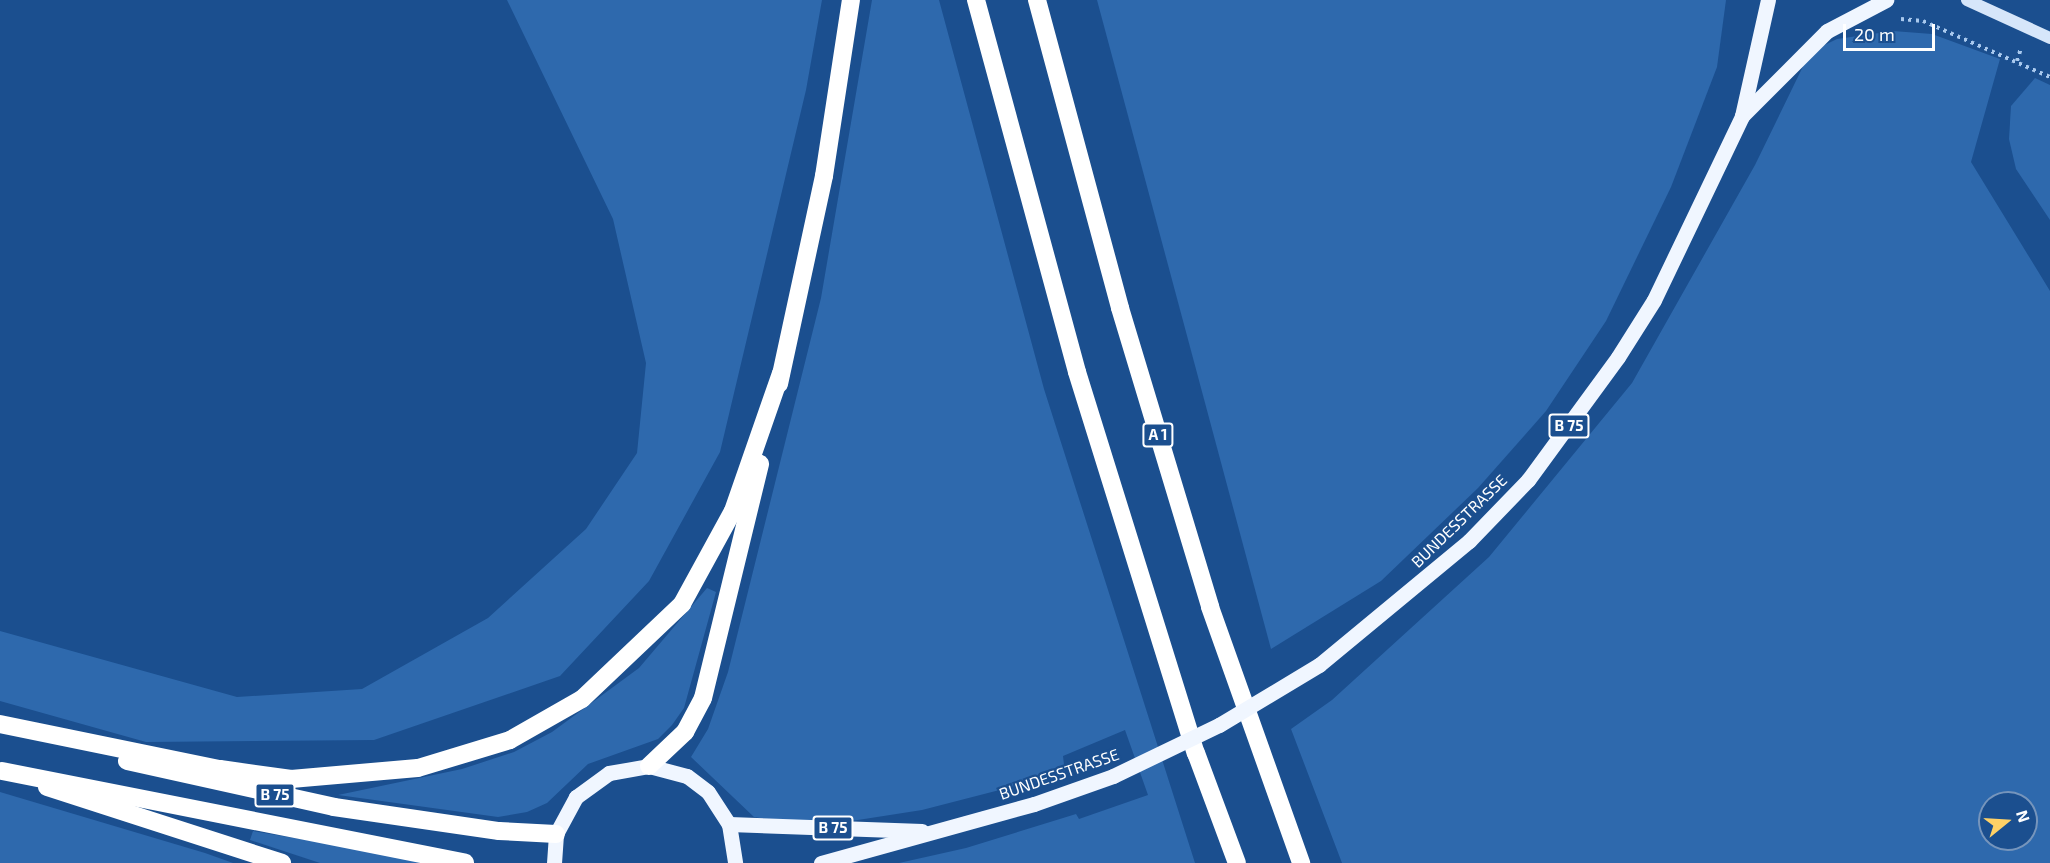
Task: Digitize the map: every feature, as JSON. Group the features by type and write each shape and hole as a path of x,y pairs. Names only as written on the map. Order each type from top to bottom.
{"highway":[{"path":"649,766 685,732 703,698 781,373 824,176 851,0"},
{"path":"976,0 1077,372 1196,753 1237,863"},
{"name":"A 1","path":"1037,0 1120,308 1207,595 1301,863"},
{"path":"0,725 220,770 291,779 418,768 510,740 582,699 682,604 733,510 781,373"},
{"name":"B 75","path":"0,725 180,776 334,807 499,831 556,834"},
{"path":"1,770 282,863"},
{"name":"B 75","path":"1,770 465,863"}],"main road":[{"name":"BUNDESSTRASSE","path":"937,831 1113,776 1220,725 1319,665 1469,541 1548,454 1654,300 1742,116 1768,0"},
{"name":"B 75","path":"1742,116 1827,31 1886,0"},
{"path":"1967,0 2050,38"},
{"path":"554,863 556,834 567,808 596,779 622,768 649,766 675,771 698,783 729,824 735,863"},
{"name":"B 75","path":"729,824 937,831"},
{"name":"B 75","path":"821,863 937,831"}],"path":[{"path":"1892,18 1923,21 2050,77"}],"shaded area":[{"path":"507,0 822,0 806,90 720,452 649,581 560,676 374,740 146,742 0,701 0,631 237,697 362,689 488,618 586,529 637,453 646,363 613,219"},
{"path":"872,0 939,0 1044,389 1195,863 899,863 966,848 1076,814 1079,819 1148,795 1125,730 1063,756 1065,773 922,810 813,827 754,817 691,757 708,729 728,672 821,298"},
{"path":"1097,0 1726,0 1717,67 1671,187 1606,321 1546,411 1478,488 1381,581 1271,649"},
{"path":"1893,31 1932,34 2000,59 1971,162 2050,291 2050,863 1342,863 1291,729 1332,700 1489,557 1632,383 1755,165 1810,52 1837,39"},
{"path":"2035,78 2050,85 2050,220 2016,169 2009,139 2011,106"},
{"path":"707,588 716,592 684,708 672,725 658,739 588,764 547,803 527,812 498,817 338,795 462,769 514,752 552,732 639,668"},
{"path":"0,792 205,853 233,863 0,863"},
{"path":"253,831 444,863 320,863 250,840"}]}
